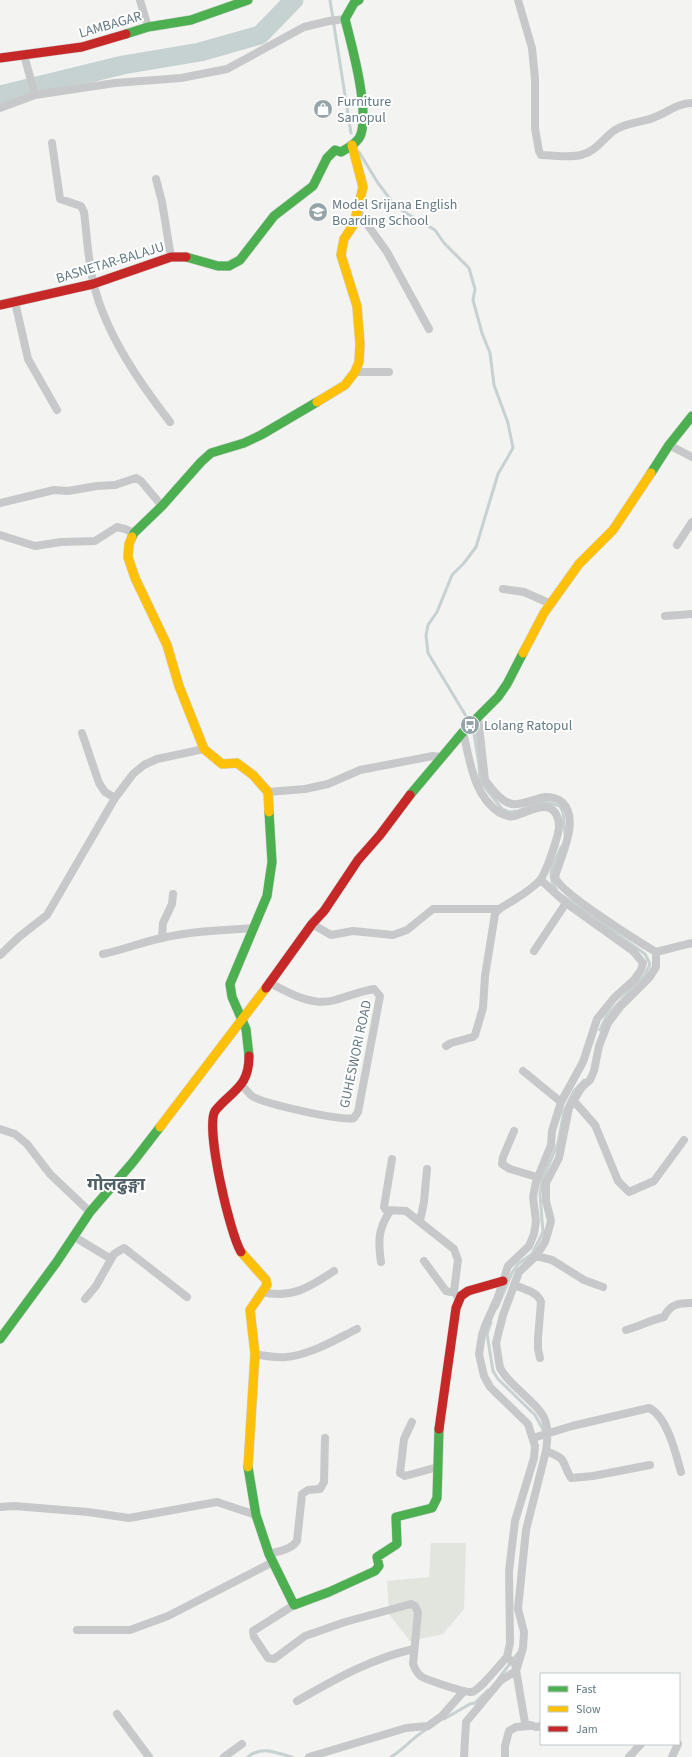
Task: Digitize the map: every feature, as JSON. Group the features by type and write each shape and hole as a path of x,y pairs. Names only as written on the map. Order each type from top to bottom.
{"street":[{"path":"140,0 148,27"},
{"name":"LAMBAGAR","path":"0,58 82,47 148,27 191,20 248,0"},
{"path":"0,108 34,92 115,83 181,78 227,69 304,28 329,21 343,20 354,3 359,0"},
{"path":"518,0 532,48 535,79 535,128 539,151 542,155 581,155 596,148 614,130 625,124 639,123 656,117 680,105 692,103"},
{"name":"BASNETAR-BALAJU","path":"0,305 94,284 171,257 189,257 218,266 229,266 240,260 274,216 313,186 327,158 336,150 341,152 352,145 362,131 358,74 343,20"},
{"path":"24,55 34,92"},
{"path":"52,143 60,199 81,206 84,212 94,284 116,342 170,422"},
{"path":"294,1605 269,1554 256,1515 248,1464 255,1354 250,1310 266,1285 266,1280 243,1255 236,1243 220,1171 213,1114 243,1087 249,1066 248,1042 243,1019 230,993 230,984 267,896 272,862 268,792 253,774 237,763 222,764 204,749 179,686 167,644 135,578 128,557 128,544 134,533 162,506 201,462 211,453 244,443 261,435 345,385 355,372 359,362 360,344 357,306 341,255 344,240 354,224 363,187 352,145"},
{"path":"156,179 171,257"},
{"path":"357,210 387,252 429,329"},
{"path":"15,302 28,360 57,410"},
{"path":"355,372 389,372"},
{"path":"0,1339 90,1212 129,1168 243,1019 312,924 324,911 358,860 463,732 498,697 507,684 544,613 579,564 612,530 669,445 692,416"},
{"path":"669,445 692,457"},
{"path":"0,503 54,490 68,491 97,486 115,485 136,478 141,481 162,506"},
{"path":"677,545 692,522"},
{"path":"0,535 35,546 61,542 95,542 117,527 134,533"},
{"path":"503,589 524,592 551,604"},
{"path":"665,616 692,614"},
{"path":"478,717 485,780 490,786 505,801 513,804 536,798 551,797 557,799 567,808 569,819 568,837 556,880 574,897 656,952 692,943"},
{"path":"312,924 331,935 353,931 394,935 407,930 433,909 498,909 514,900 541,880 555,845 559,825 558,817 550,808 546,807 513,817 505,816 491,806 479,788 474,777 463,732"},
{"path":"82,733 99,783 105,792 115,798"},
{"path":"0,955 19,937 47,915 115,798 133,774 144,765 157,759 204,749"},
{"path":"268,792 305,789 328,784 360,770 433,756 441,758"},
{"path":"464,1757 466,1722 501,1680 523,1648 524,1632 518,1610 525,1537 546,1451 546,1422 539,1411 508,1380 500,1368 496,1343 507,1288 508,1266 529,1246 534,1234 536,1221 533,1197 540,1182 551,1145 552,1131 561,1102 583,1062 597,1019 614,998 634,980 641,970 643,963 633,951 566,903 541,880"},
{"path":"162,938 162,923 172,904 173,894"},
{"path":"534,951 566,903"},
{"path":"446,1046 475,1035 482,1008 485,976 495,914 498,909"},
{"path":"103,954 162,938 193,933 254,928"},
{"path":"540,1182 559,1158 569,1108 582,1087 590,1080 594,1071 598,1046 608,1023 620,1007 649,978 656,967 656,952"},
{"name":"GUHESWORI ROAD","path":"243,1087 251,1096 278,1105 344,1119 354,1118 358,1112 380,996 378,991 374,989 362,991 334,1001 311,1001 270,983"},
{"path":"522,1071 561,1102"},
{"path":"573,1100 595,1125 618,1181 629,1192 654,1181 684,1140"},
{"path":"0,1129 15,1134 27,1144 50,1174 90,1212"},
{"path":"514,1131 503,1157 502,1164 510,1170 540,1182"},
{"path":"392,1159 384,1207 386,1210 406,1211 454,1249 457,1256 458,1293 439,1430 437,1498 432,1508 396,1517 398,1538 397,1544 377,1557 379,1566 378,1569 360,1579 294,1605 253,1631 254,1637 268,1658 274,1659 305,1636 345,1622 411,1604 415,1606 418,1612 413,1664 421,1677 462,1692 472,1692 512,1663"},
{"path":"420,1222 424,1202 427,1169"},
{"path":"532,1726 525,1723 512,1663 510,1643 509,1571 515,1521 534,1458 534,1437 528,1424 490,1387 484,1376 479,1354 485,1326 507,1288 519,1272 536,1256 545,1242 550,1221 540,1182"},
{"path":"381,1262 379,1247 380,1231 390,1211"},
{"path":"73,1236 111,1259"},
{"path":"84,1299 96,1286 111,1259 119,1249 124,1248 187,1298"},
{"path":"536,1256 552,1260 584,1280 603,1287"},
{"path":"424,1261 446,1291 458,1293 478,1287 507,1288 529,1291 540,1298 538,1349 540,1358"},
{"path":"262,1292 276,1295 291,1293 311,1286 334,1271"},
{"path":"626,1330 639,1326 649,1320 664,1317 668,1309 679,1303 692,1303"},
{"path":"255,1354 287,1357 302,1354 356,1329"},
{"path":"534,1437 649,1408 654,1410 665,1427 674,1448 681,1472"},
{"path":"412,1422 404,1439 400,1473 405,1476 438,1467"},
{"path":"269,1554 294,1546 297,1541 302,1494 308,1490 320,1489 324,1482 325,1438"},
{"path":"546,1451 565,1461 571,1478 615,1473 650,1466"},
{"path":"0,1507 14,1506 88,1512 129,1518 217,1502 256,1515"},
{"path":"77,1630 130,1630 168,1616 273,1562"},
{"path":"297,1701 336,1679 398,1652 414,1649"},
{"path":"310,1757 406,1728 428,1726 442,1716 462,1692"},
{"path":"116,1714 149,1757"},
{"path":"505,1757 505,1746 509,1731 516,1727 540,1726"},
{"path":"224,1757 242,1744"},
{"path":"629,1757 640,1745"},
{"path":"672,1757 678,1745"}],"shaded area":[{"path":"431,1543 466,1543 464,1609 443,1634 410,1641 389,1614 387,1581 429,1577"}],"waterway":[{"path":"0,95 123,65 200,52 260,35 294,0"},
{"path":"330,0 351,133"},
{"path":"359,152 378,183 396,207 435,230 444,243 469,268 475,289 473,300 482,333 490,353 494,385 508,423 513,448 498,474 476,547 464,563 452,575 437,612 428,625 426,635 428,653 466,716"},
{"path":"474,734 480,781 502,809 509,812 518,811 540,802 560,806 563,812 565,834"},
{"path":"556,889 551,878 551,873 561,847"},
{"path":"563,896 645,954 650,964 645,975 607,1015 600,1030"},
{"path":"497,1308 512,1273 518,1264 532,1254 543,1232 540,1195 542,1181 558,1143 564,1111 574,1091 584,1080"},
{"path":"491,1322 487,1334 493,1371 498,1379 535,1415 545,1433"},
{"path":"499,1678 518,1653"},
{"path":"444,1719 470,1704 475,1703 488,1690"},
{"path":"391,1757 427,1729"},
{"path":"248,1757 259,1751 275,1752 292,1757"}],"traffic: fast":[{"path":"126,34 148,27 191,20 248,0"},
{"path":"186,257 218,266 229,266 240,260 274,216 313,186 327,158 335,150 341,152 350,147 360,137 363,123 363,109 359,77 345,19 354,3 359,0"},
{"path":"132,537 134,533 162,506 201,462 211,453 244,443 261,435 317,402"},
{"path":"651,473 669,445 692,416"},
{"path":"410,795 463,732 498,697 507,684 523,653"},
{"path":"249,1056 246,1029 232,997 230,984 267,896 272,862 269,812"},
{"path":"0,1339 56,1263 90,1212 133,1162 160,1127"},
{"path":"248,1467 256,1515 269,1554 294,1605 329,1592 375,1571 379,1566 377,1557 397,1544 396,1517 432,1508 437,1498 439,1429"}],"traffic: slow":[{"path":"317,402 345,385 355,372 359,362 360,344 357,306 341,255 344,239 354,224 363,187 352,145"},
{"path":"523,653 544,613 579,564 613,530 651,473"},
{"path":"132,537 129,544 128,557 135,578 167,645 179,686 204,749 222,764 237,763 253,775 268,792 269,812"},
{"path":"160,1127 266,988"},
{"path":"241,1252 266,1280 267,1285 250,1310 255,1354 248,1467"}],"traffic: jam":[{"path":"0,58 82,47 126,34"},
{"path":"0,305 93,284 171,257 186,257"},
{"path":"266,988 312,924 324,911 358,860 380,835 410,795"},
{"path":"241,1252 231,1225 220,1181 213,1138 213,1121 215,1111 243,1082 248,1067 249,1056"},
{"path":"439,1429 456,1308 461,1296 468,1291 503,1281"}],"place":[{"name":"Furniture Sanopul","path":"323,109"},
{"name":"Model Srijana English Boarding School","path":"318,212"},
{"name":"Lolang Ratopul","path":"470,725"}],"district":[{"name":"गोलढुङ्गा","path":"116,1184"}]}
